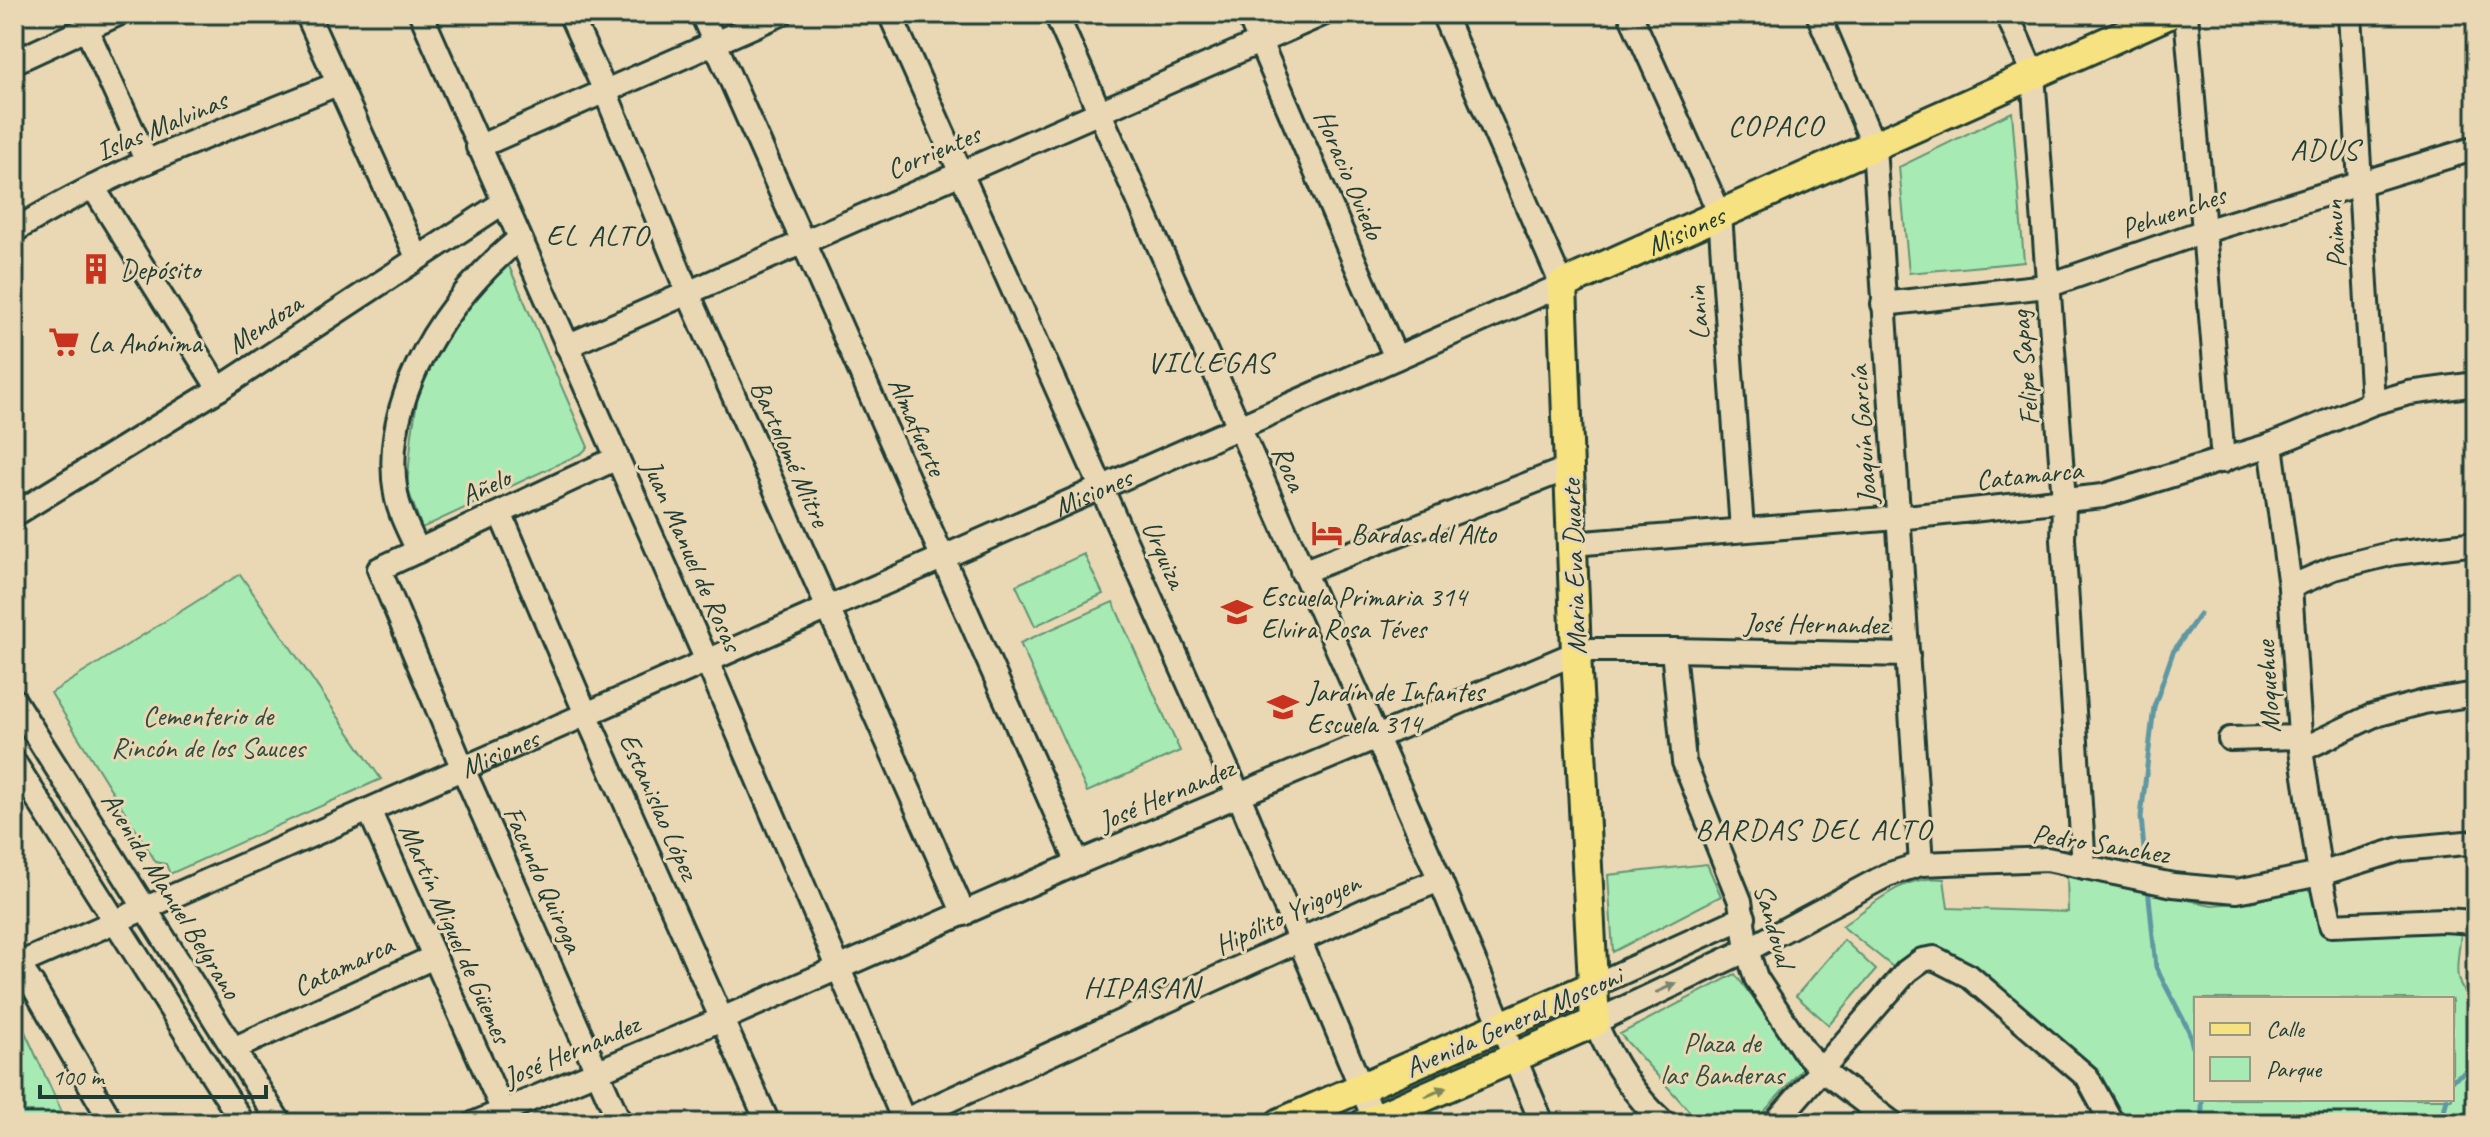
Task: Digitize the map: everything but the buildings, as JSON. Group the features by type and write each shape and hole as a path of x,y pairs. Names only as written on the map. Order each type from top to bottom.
{"main road":[{"name":"Misiones","path":"1562,285 2169,14"},
{"name":"Maria Eva Duarte","path":"1562,285 1576,653 1595,1022"},
{"name":"Avenida General Mosconi","path":"1280,1123 1595,985"},
{"name":"Avenida General Mosconi","path":"1371,1122 1595,1022"}],"street":[{"path":"14,62 118,14"},
{"path":"307,14 417,257"},
{"name":"Juan Manuel de Rosas","path":"421,14 707,661 903,1122"},
{"name":"Bartolomé Mitre","path":"570,14 688,293 964,914"},
{"name":"Almafuerte","path":"702,14 1078,863"},
{"path":"478,147 781,14"},
{"name":"Urquiza","path":"890,14 1239,796 1361,1088 1371,1122"},
{"name":"Roca","path":"1056,14 1440,880 1542,1123"},
{"name":"Horacio Oviedo","path":"1248,14 1396,358"},
{"name":"Corrientes","path":"567,346 1323,14"},
{"name":"Maria Eva Duarte","path":"1443,14 1562,285"},
{"name":"Lanin","path":"1630,14 1720,214 1742,530"},
{"name":"Joaquín García","path":"1818,14 1874,146 1921,864"},
{"name":"Felipe Sapag","path":"2007,14 2033,74 2064,501 2063,539 2084,867"},
{"path":"2186,14 2223,461"},
{"name":"Paimun","path":"2350,14 2373,403"},
{"path":"86,28 147,162"},
{"name":"Islas Malvinas","path":"14,231 93,187 147,162 337,84"},
{"name":"Pehuenches","path":"1883,304 2047,286 2205,231 2476,148"},
{"path":"93,187 219,389"},
{"name":"Mendoza","path":"14,515 219,389 504,202"},
{"path":"418,551 398,507 395,490 394,453 408,386 427,346 455,305 494,260 519,239"},
{"name":"Misiones","path":"16,963 116,922 1562,285"},
{"name":"Catamarca","path":"1572,544 1897,518 2103,496 2271,445 2373,403 2409,393 2476,384"},
{"name":"Moquehue","path":"2271,445 2290,587 2301,744 2320,874 2331,925 2443,920 2476,922"},
{"name":"Añelo","path":"379,569 617,458"},
{"path":"1302,572 1569,468"},
{"name":"Estanislao López","path":"500,513 768,1123"},
{"path":"2290,587 2334,568 2394,553 2476,543"},
{"name":"Facundo Quiroga","path":"379,569 463,769 620,1123"},
{"name":"José Hernandez","path":"475,1123 506,1117 597,1073 1078,863 1576,653 1591,650 1673,650 1908,655"},
{"name":"Sandoval","path":"1673,650 1684,762 1744,917 1747,950 1756,978 1804,1051 1822,1070 1892,1123"},
{"path":"2230,739 2301,744 2372,716 2424,702 2476,694"},
{"name":"Avenida Manuel Belgrano","path":"14,700 280,1123"},
{"path":"14,762 243,1123"},
{"name":"Martín Miguel de Güemes","path":"369,810 506,1117"},
{"name":"Pedro Sanchez","path":"1747,950 1887,875 1921,864 2047,859 2173,885 2237,891 2320,874 2401,849 2476,842"},
{"name":"Hipólito Yrigoyen","path":"903,1122 1379,904 1440,880"},
{"name":"Avenida General Mosconi","path":"1595,985 1744,917"},
{"name":"Avenida General Mosconi","path":"1595,1022 1747,950"},
{"name":"Catamarca","path":"233,1049 434,957"},
{"path":"1775,1123 1907,971 1922,960 1934,958 1969,976 2087,1077 2112,1123"},
{"path":"16,963 112,1123"},
{"name":"Maria Eva Duarte","path":"1595,1022 1605,1046 1631,1087 1664,1123"}],"green space":[{"path":"2012,112 2024,262 1909,273 1899,167"},
{"path":"505,257 588,447 582,453 422,528 407,487 419,387 463,308"},
{"path":"1084,554 1103,594 1035,626 1016,585"},
{"name":"Cementerio de Rincón de los Sauces","path":"240,574 381,779 170,874 166,864 156,862 51,693"},
{"path":"1113,602 1180,751 1087,792 1020,643"},
{"path":"1707,864 1721,896 1613,952 1608,875"},
{"path":"2067,875 2212,905 2250,902 2317,886 2324,926 2461,930 2458,979 2476,1005 2476,1123 2123,1123 2110,1098 1957,961 1898,971 1842,926 1890,892 1915,881 1944,879 1948,908 2068,912"},
{"path":"1844,940 1876,970 1829,1025 1796,996"},
{"name":"Plaza de las Banderas","path":"1735,974 1804,1067 1754,1123 1700,1123 1620,1034"},
{"path":"14,1008 67,1123 14,1123"}],"waterway":[{"path":"2146,871 2141,817 2154,707 2173,652 2200,614"},
{"path":"2148,887 2156,967 2189,1031 2194,1052"},
{"path":"2454,1079 2471,1068 2476,1069"},
{"path":"2202,1101 2202,1123"},
{"path":"2441,1123 2446,1101"}],"place":[{"name":"Depósito","path":"96,269"},
{"name":"La Anónima","path":"64,342"},
{"name":"Bardas del Alto","path":"1327,533"},
{"name":"Escuela Primaria 314 Elvira Rosa Téves","path":"1237,612"},
{"name":"Jardín de Infantes Escuela 314","path":"1283,707"}],"district":[{"name":"COPACO","path":"1776,125"},
{"name":"ADUS","path":"2325,149"},
{"name":"EL ALTO","path":"598,235"},
{"name":"VILLEGAS","path":"1210,362"},
{"name":"BARDAS DEL ALTO","path":"1814,829"},
{"name":"HIPASAN","path":"1142,987"}]}
